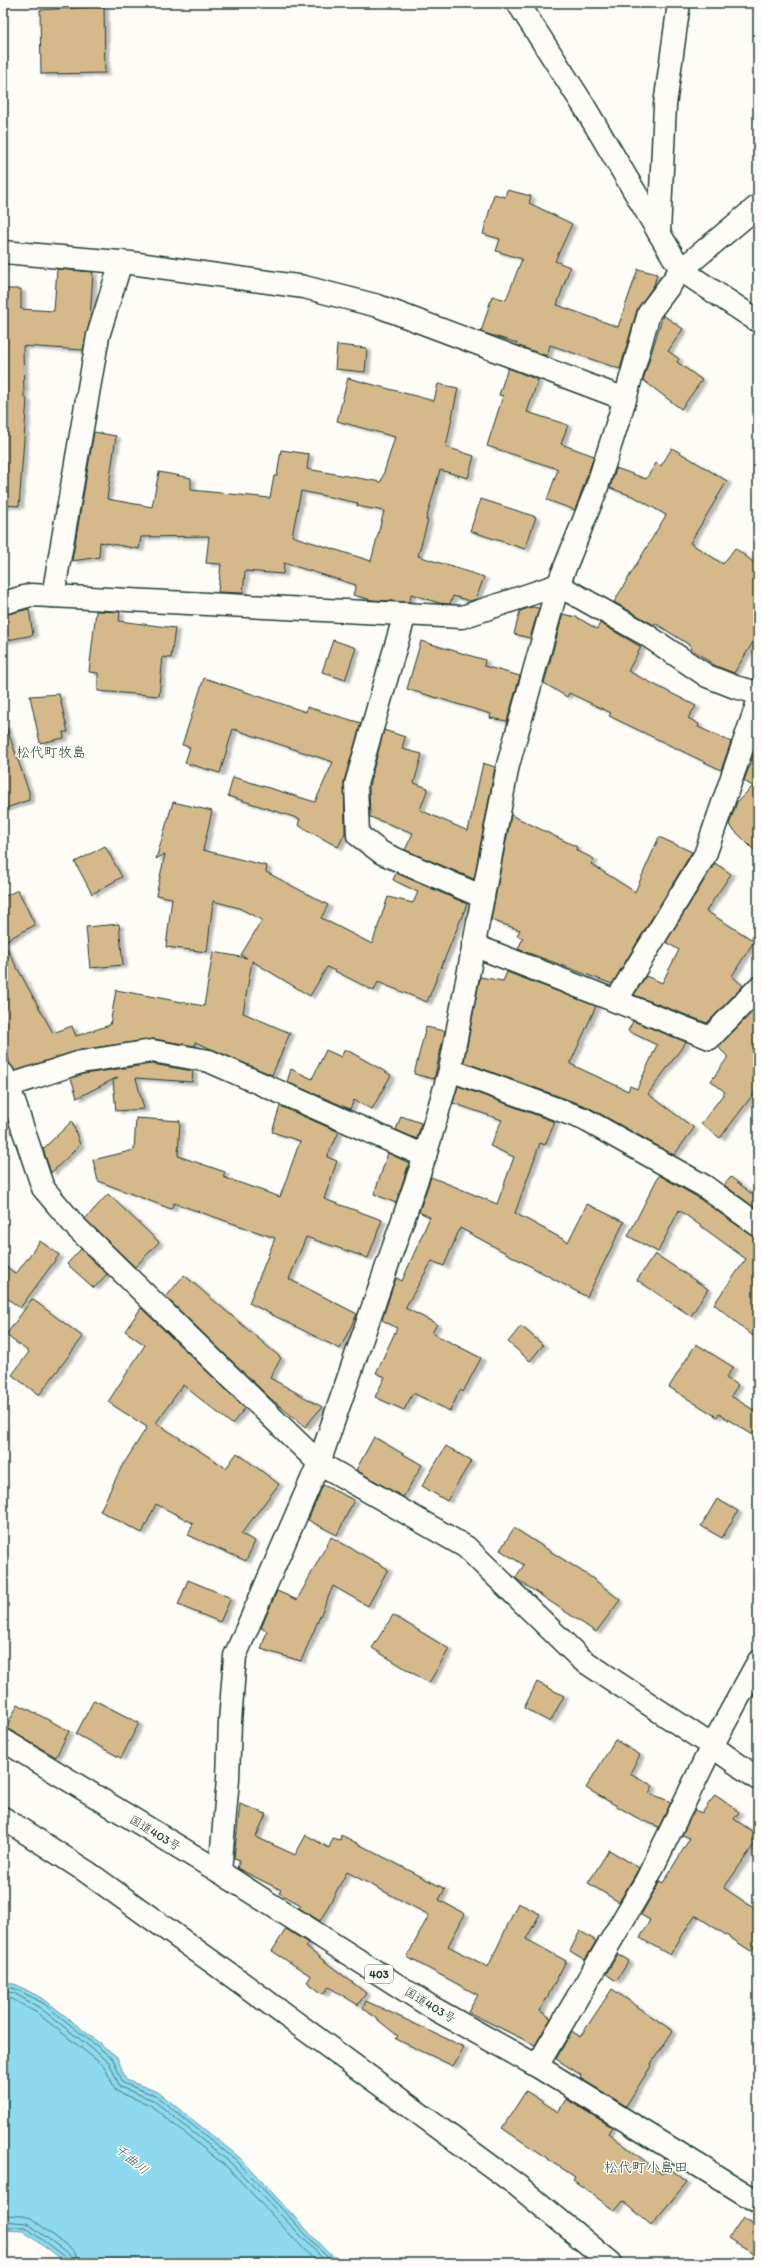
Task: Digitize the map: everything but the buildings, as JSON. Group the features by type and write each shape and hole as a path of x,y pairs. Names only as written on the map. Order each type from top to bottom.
{"main road":[{"path":"518,3 584,106 682,270 758,321"},
{"path":"659,233 665,105 679,3"},
{"path":"220,1872 228,1779 230,1722 235,1656 319,1463 425,1156 450,1070 508,765 558,585 596,490 625,399 649,312 682,270 758,206"},
{"path":"3,252 121,262 304,287 378,306 625,399"},
{"path":"53,596 98,336 121,262"},
{"path":"3,603 31,595 462,617 558,585 645,634 707,676 735,687 758,693"},
{"path":"405,614 356,784 358,835 382,852 482,898"},
{"path":"616,1001 705,855 758,702"},
{"path":"474,945 710,1038 758,988"},
{"path":"425,1156 208,1061 152,1051 81,1062 7,1091 43,1188 76,1227 319,1463 466,1547 581,1659 712,1746 758,1779"},
{"path":"450,1070 584,1119 704,1186 758,1225"},
{"path":"537,2066 646,1881 712,1746 758,1662"},
{"name":"国道403号","path":"3,1740 220,1872 433,2008 537,2066 758,2202"},
{"path":"3,1818 87,1872 243,1984 518,2186 611,2263"}],"water":[{"name":"千曲川","path":"3,1981 17,1985 45,2000 117,2057 126,2080 158,2092 239,2157 328,2253 344,2263 66,2263 23,2231 3,2230"}],"district":[{"name":"松代町牧島","path":"51,752"},
{"name":"松代町小島田","path":"646,2167"}]}
